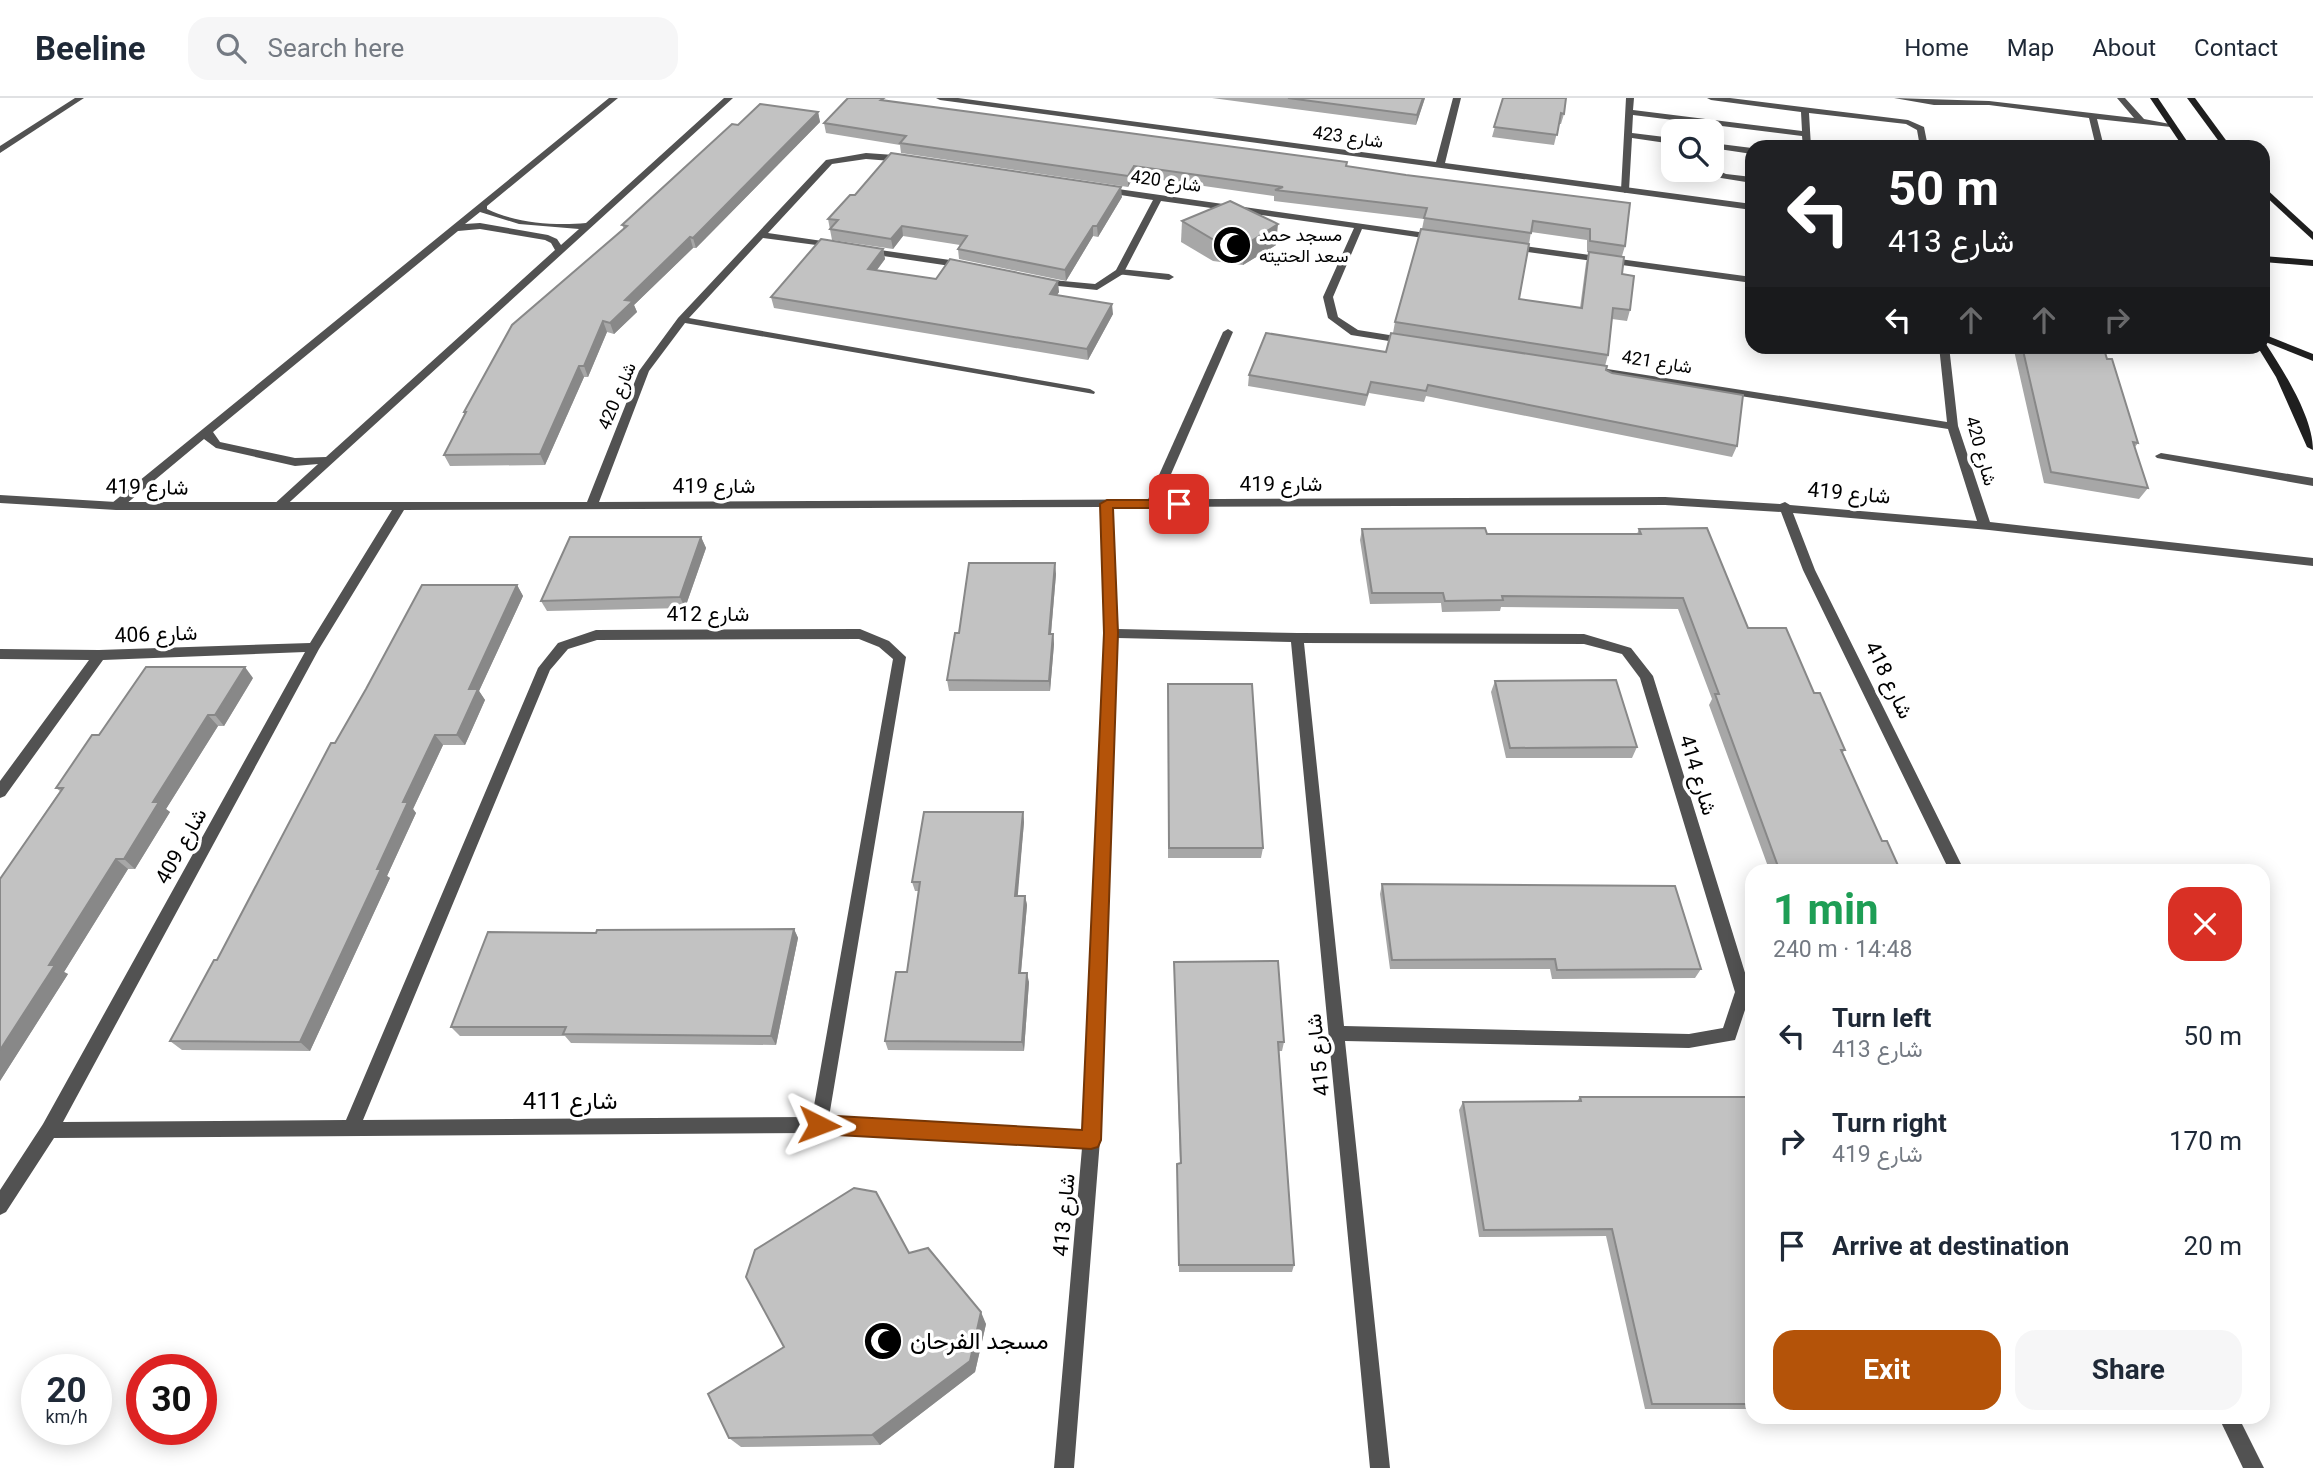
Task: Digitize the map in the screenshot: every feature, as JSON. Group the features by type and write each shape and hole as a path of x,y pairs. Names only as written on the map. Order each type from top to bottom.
{"street":[{"path":"0,150 80,98"},
{"path":"116,506 614,98"},
{"path":"276,508 561,253 729,98"},
{"name":"شارع 423","path":"940,98 1745,206"},
{"path":"1440,165 1457,98"},
{"path":"1625,190 1630,98"},
{"path":"1711,98 1909,122 1921,129 1923,140"},
{"path":"1898,98 1934,103 1989,103 2171,125"},
{"path":"2121,98 2142,122"},
{"path":"2154,98 2182,140"},
{"path":"2191,98 2222,140"},
{"path":"1805,110 1806,140"},
{"path":"1629,112 1806,134"},
{"path":"2092,114 2098,140"},
{"path":"1628,135 1661,139"},
{"path":"1724,148 1745,150"},
{"name":"شارع 420","path":"592,505 644,371 682,320 761,235 830,162 848,156 874,155 914,161"},
{"path":"1724,176 1745,179"},
{"name":"شارع 420","path":"1090,187 1453,239"},
{"path":"2270,196 2313,237"},
{"path":"1030,280 1057,286 1097,287 1120,272 1158,198"},
{"path":"483,206 490,215 558,227 591,225"},
{"path":"456,228 480,226 548,238 554,241 561,253"},
{"path":"1359,226 1328,297 1333,318 1355,333 1423,344"},
{"path":"761,235 843,247"},
{"path":"1494,245 1745,279"},
{"path":"856,249 978,268"},
{"path":"1120,272 1169,277 1126,260"},
{"path":"2270,260 2313,263"},
{"path":"682,320 1090,392"},
{"path":"1152,504 1228,332"},
{"path":"2270,340 2313,358"},
{"name":"شارع 420","path":"1945,354 1953,426 1984,523"},
{"path":"2267,354 2281,377 2313,447"},
{"name":"شارع 421","path":"1586,369 1953,426"},
{"path":"207,431 208,437 216,444 295,462 330,460"},
{"path":"2161,456 2313,482"},
{"name":"شارع 419","path":"0,499 116,506 276,508 1665,501 1785,506 1984,523 2313,562"},
{"name":"شارع 419","path":"0,507 36,502"},
{"name":"شارع 413","path":"1064,1468 1091,1140 1111,633 1107,504"},
{"name":"شارع 418","path":"1785,506 1809,570 1954,864"},
{"name":"شارع 409","path":"0,1206 49,1130 314,647 400,507"},
{"name":"شارع 414","path":"1111,633 1297,638 1584,639 1626,651 1646,676 1743,992 1729,1035 1689,1041 1336,1033"},
{"name":"شارع 412","path":"352,1126 544,668 563,646 596,635 860,634 884,643 900,657 819,1125"},
{"name":"شارع 415","path":"1297,638 1380,1468"},
{"name":"شارع 406","path":"0,654 99,655 314,647"},
{"path":"0,792 99,655"},
{"name":"شارع 411","path":"49,1130 819,1125 1091,1140"},
{"path":"2232,1424 2254,1468"}],"building":[{"path":"848,98 884,98 881,100 1347,162 1346,166 1406,175 1630,203 1625,246 1590,241 1590,229 1533,221 1531,233 1424,218 1427,208 1275,190 1283,187 1134,166 1128,176 900,143 906,136 824,123"},
{"path":"1288,98 1423,98 1417,115"},
{"path":"1503,98 1566,98 1557,135 1494,127"},
{"path":"760,104 818,112 693,238 690,237 625,300 633,301 610,323 603,321 584,366 579,366 540,454 444,455 464,412 512,325 627,226 622,225 732,124 738,125"},
{"path":"891,153 1121,187 1065,270 958,249 967,236 902,226 891,239 830,229 838,220 828,219 850,195 855,195"},
{"path":"1230,201 1278,224 1245,245 1214,240 1182,221"},
{"path":"1421,229 1529,244 1519,299 1582,308 1589,252 1624,257 1622,274 1634,276 1630,310 1613,308 1608,355 1395,322"},
{"path":"821,239 883,249 868,269 936,279 950,259 1058,281 1050,294 1112,304 1087,349 771,297"},
{"path":"1266,333 1386,352 1391,333 1607,366 1606,370 1612,373 1743,395 1737,446 1428,385 1426,391 1371,382 1367,395 1249,375"},
{"path":"2024,354 2105,354 2107,359 2112,359 2138,443 2133,442 2148,488 2051,472"},
{"path":"1485,528 1487,534 1641,534 1639,529 1707,528 1748,628 1786,628 1814,693 1820,693 1845,750 1841,750 1882,841 1887,841 1897,864 1777,864 1683,598 1502,596 1503,600 1445,601 1443,593 1372,593 1362,529"},
{"path":"570,537 701,537 680,597 541,601"},
{"path":"969,563 1055,563 1049,634 1053,634 1049,681 947,680 955,633 959,633"},
{"path":"422,585 517,585 469,689 478,689 457,735 435,735 403,802 408,802 377,869 381,869 300,1042 170,1041 214,960 217,960 331,743 335,743"},
{"path":"146,667 245,667 215,715 208,715 153,802 159,802 124,859 116,859 49,965 55,965 0,1050 0,879 63,788 56,788 92,735 99,735"},
{"path":"1616,680 1637,747 1510,748 1495,681"},
{"path":"1168,684 1252,684 1263,848 1169,848"},
{"path":"924,812 1023,812 1015,896 1025,896 1019,973 1027,973 1022,1042 885,1041 896,972 907,972 920,882 912,882"},
{"path":"1382,884 1675,886 1701,969 1557,970 1555,959 1392,960"},
{"path":"794,929 771,1036 563,1034 566,1027 451,1027 488,932"},
{"path":"1278,961 1284,1042 1278,1042 1294,1265 1179,1265 1177,1164 1181,1163 1174,962"},
{"path":"1580,1097 1745,1097 1745,1404 1652,1404 1612,1229 1484,1230 1463,1102 1581,1101"},
{"name":"مسجد الفرحان","path":"854,1188 876,1192 909,1253 928,1248 981,1312 970,1361 872,1435 729,1438 708,1394 784,1347 746,1277 755,1250"}],"place":[{"name":"مسجد حمد سعد الحتيته","path":"1232,245"},
{"name":"مسجد الفرحان","path":"883,1341"}],"route":[{"path":"819,1125 1091,1140 1111,633 1107,504 1179,504"}]}
